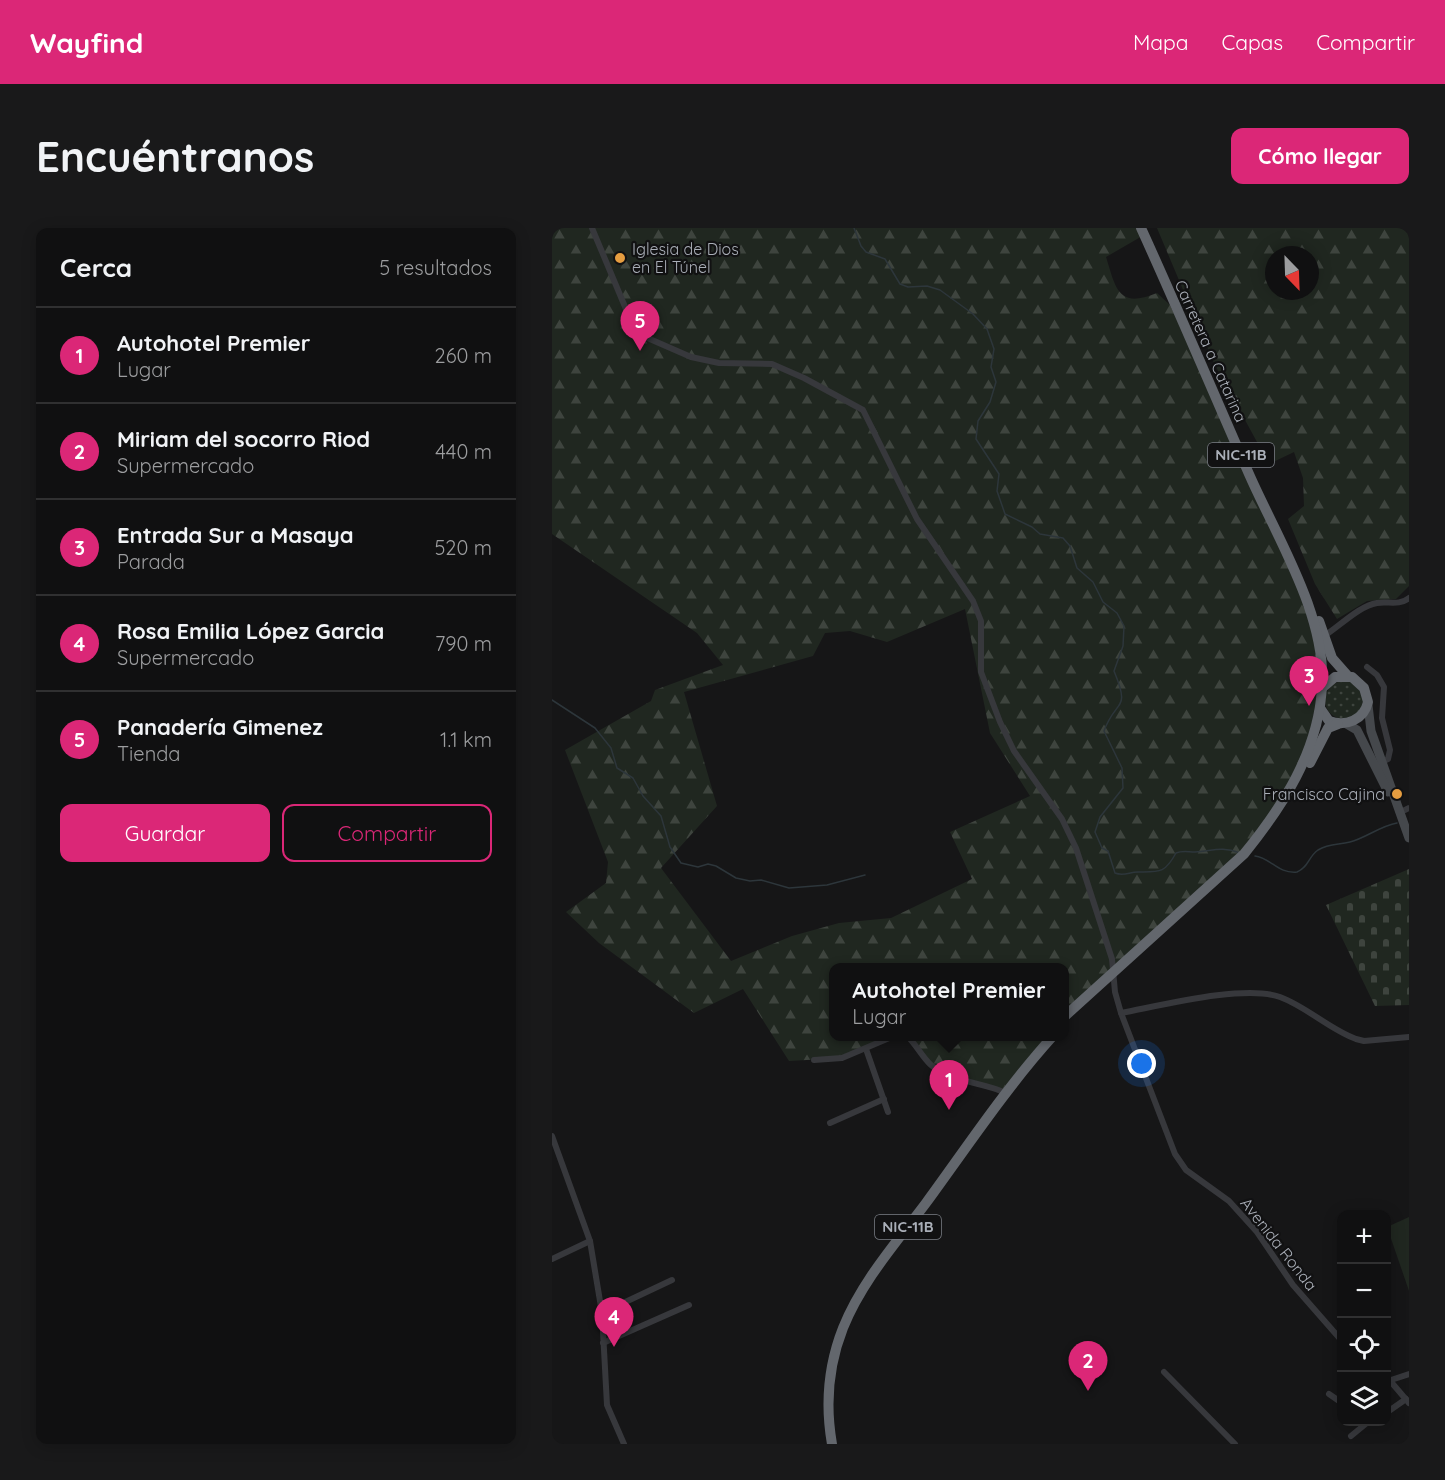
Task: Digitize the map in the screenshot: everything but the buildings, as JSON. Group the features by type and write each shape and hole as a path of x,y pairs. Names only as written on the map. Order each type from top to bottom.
{"highway":[{"name":"Carretera a Catarina","path":"1141,228 1298,580 1319,645 1322,688"},
{"name":"Carretera a Catarina","path":"1146,228 1289,544 1332,658 1347,675"},
{"name":"NIC-11B","path":"1069,1014 1262,842 1285,813 1327,730 1360,717 1368,705 1364,688 1357,680 1347,675"},
{"path":"1322,688 1331,678 1347,675"},
{"name":"NIC-11B","path":"1069,1020 1244,854 1269,823 1304,761 1314,735 1322,688"},
{"path":"1320,708 1326,718 1341,723"},
{"name":"NIC-11B","path":"826,1444 822,1390 831,1343 846,1305 865,1273 1001,1091 1042,1041"},
{"name":"NIC-11B","path":"832,1444 827,1408 832,1370 842,1330 861,1290 1007,1093 1049,1041"}],"street":[{"name":"Avenida Ronda","path":"592,228 636,333 691,357 719,363 772,364 804,378 863,410 917,519 973,601 981,621 981,672 1014,750 1062,819 1076,848 1114,975 1121,1013 1180,1162 1186,1170 1229,1201 1250,1225 1293,1285 1337,1336"},
{"path":"1324,636 1367,607 1377,603 1402,603 1409,598"},
{"path":"1367,667 1377,675 1384,687 1382,722 1390,750 1388,759 1382,762"},
{"path":"1368,705 1369,723 1409,838"},
{"path":"1341,723 1352,726 1360,736 1399,813"},
{"path":"1399,813 1409,808"},
{"path":"1121,1013 1194,1000 1267,994 1299,1006 1356,1039 1365,1041 1409,1037"},
{"path":"814,1060 842,1058 883,1041"},
{"path":"911,1041 930,1065 946,1074 975,1081 1001,1091"},
{"path":"866,1049 888,1112"},
{"path":"830,1123 884,1099"},
{"path":"552,1136 590,1241 603,1313 607,1405 624,1444"},
{"path":"552,1259 590,1241"},
{"path":"603,1313 672,1280"},
{"path":"603,1343 689,1305"},
{"path":"1164,1372 1235,1444"},
{"path":"1391,1378 1409,1374"},
{"path":"1391,1381 1407,1401 1391,1410"},
{"path":"1329,1394 1337,1400"},
{"path":"1351,1436 1363,1426"}],"green space":[{"path":"552,228 1141,228 1144,235 1106,257 1116,287 1126,297 1134,299 1157,293 1170,305 1298,580 1322,671 1304,761 1244,854 1069,1013 1069,963 829,963 829,1041 884,1041 842,1058 789,1061 743,989 694,1013 599,943 566,912 606,883 608,862 565,750 651,701 655,690 723,665 697,633 552,534","holes":["965,609 990,733 1030,796 950,832 972,879 891,918 839,923 792,936 731,961 661,868 717,806 684,692 813,656 825,633 850,631 887,642"]},
{"path":"1157,228 1409,228 1409,586 1396,599 1367,601 1337,619 1315,584 1288,519 1304,506 1303,478 1294,452 1269,464 1214,363"},
{"path":"1344,681 1357,687 1363,700 1357,713 1344,719 1331,713 1325,700 1331,687"},
{"path":"1409,869 1409,1005 1375,1006 1326,905"},
{"path":"910,1041 1043,1041 1001,1091 946,1074 930,1065"},
{"path":"1409,1217 1409,1291 1391,1239 1391,1225"}],"waterway":[{"path":"854,228 861,246 866,252 885,259 900,284 908,287 927,286 940,290 973,314 987,329 994,349 991,367 996,382 990,402 978,421 976,439 999,474 997,491 1005,514 1032,527 1040,534 1063,538 1070,546 1077,568 1093,582 1103,602 1117,613 1124,626 1123,646 1114,671 1121,699 1104,731 1122,768 1123,788 1100,817 1095,832 1102,848 1108,851 1115,873 1161,870 1169,864 1176,853 1181,852 1222,849 1240,853"},
{"path":"552,700 595,728 611,748 617,768 633,778 643,796 661,816 670,847 681,863 698,867 708,864 736,878 750,881 761,880 789,888 827,885 865,875"},
{"path":"1255,856 1285,871 1297,872 1322,848 1356,840 1397,823"}],"place":[{"name":"Iglesia de Dios en El Túnel","path":"620,258"},
{"name":"Panadería Gimenez","path":"640,351"},
{"name":"Entrada Sur a Masaya","path":"1309,706"},
{"name":"Francisco Cajina","path":"1397,794"},
{"name":"Autohotel Premier","path":"949,1110"},
{"name":"Rosa Emilia López Garcia","path":"614,1347"},
{"name":"Miriam del socorro Riod","path":"1088,1391"}]}
